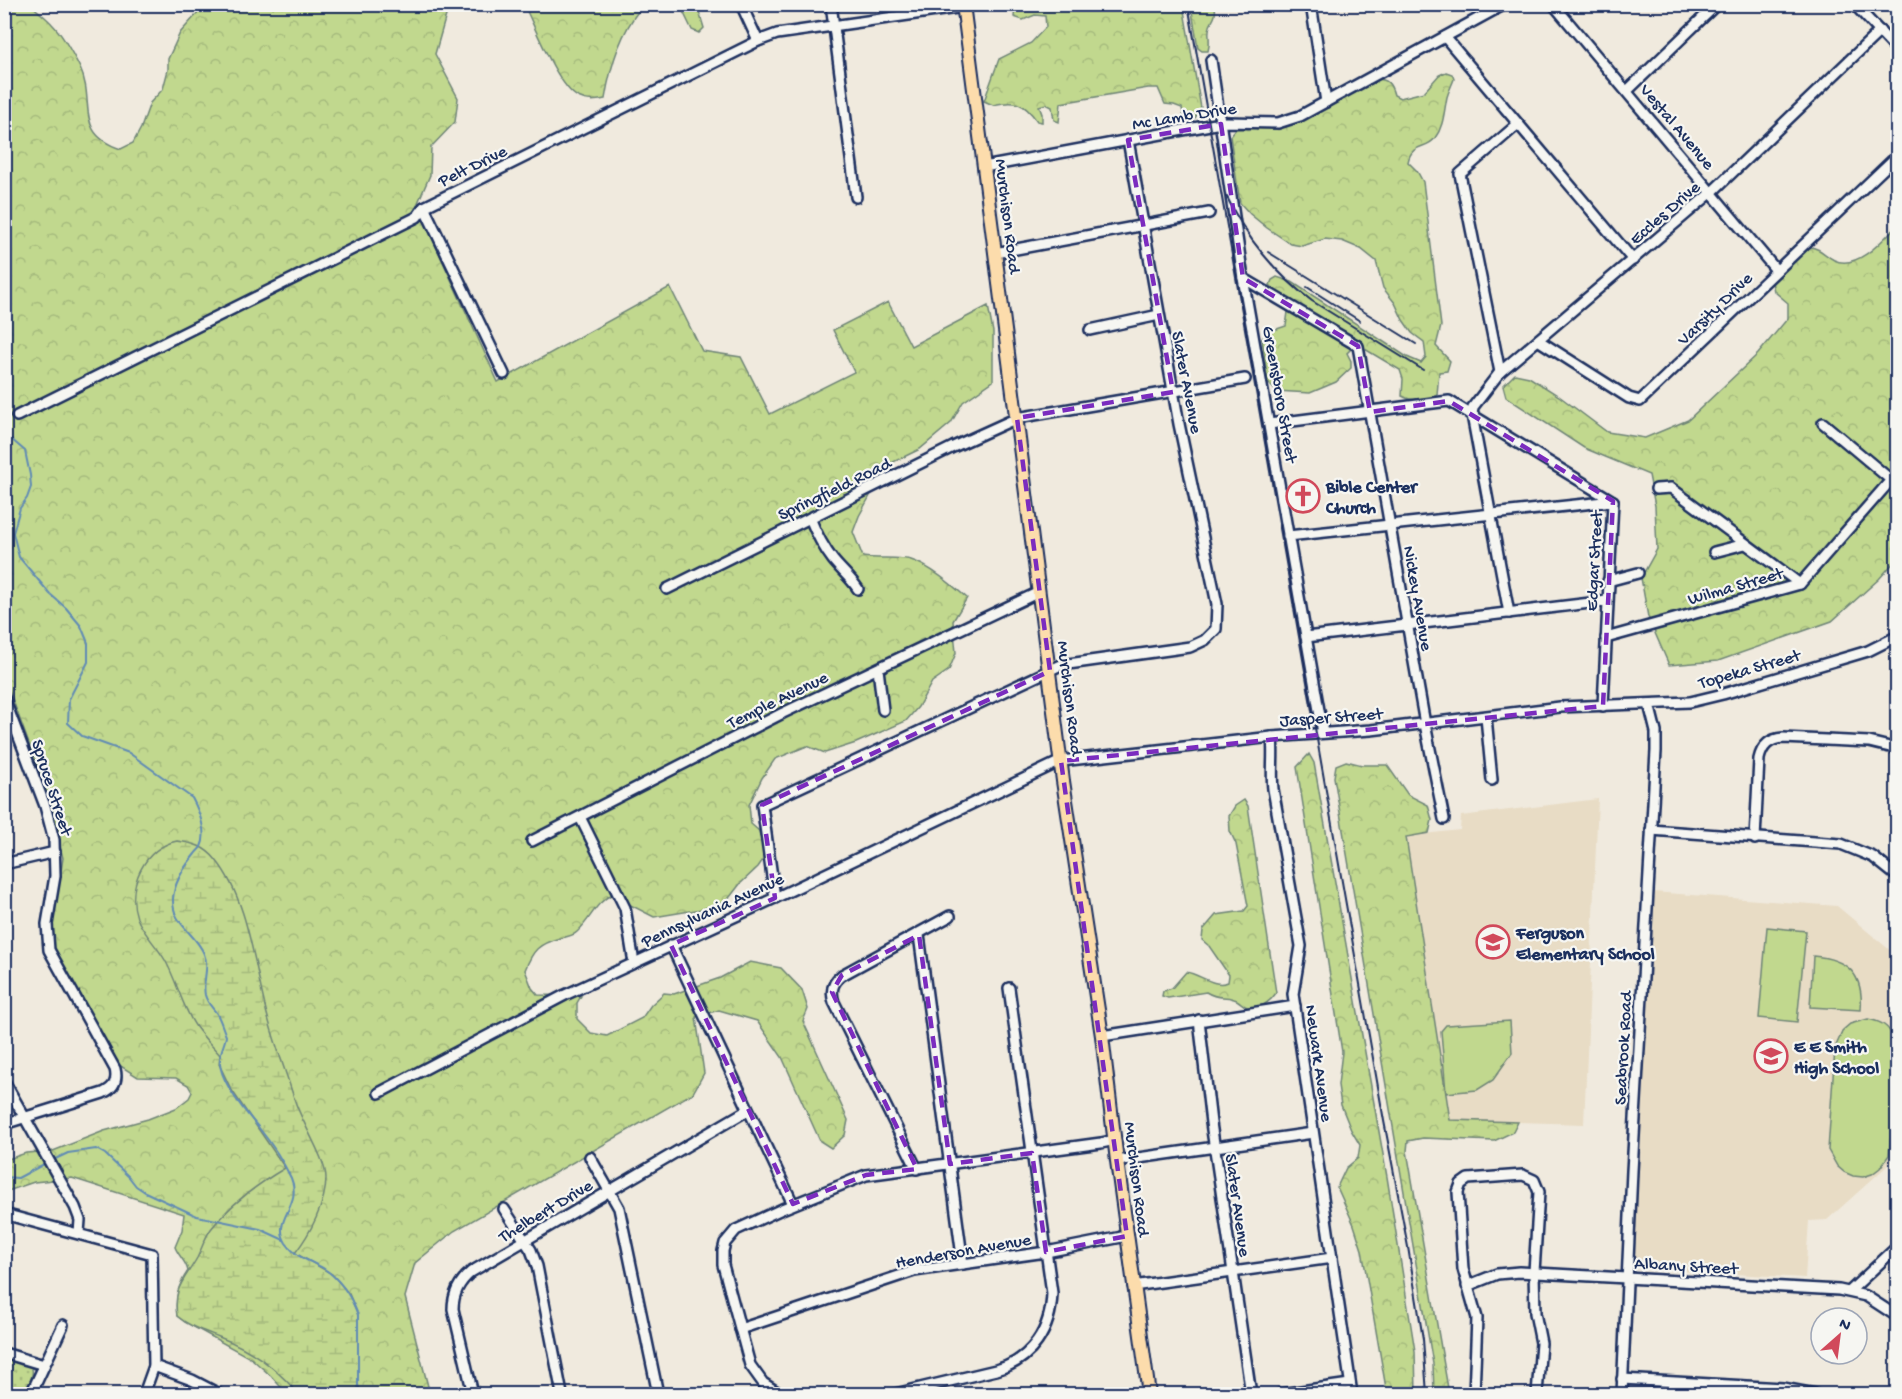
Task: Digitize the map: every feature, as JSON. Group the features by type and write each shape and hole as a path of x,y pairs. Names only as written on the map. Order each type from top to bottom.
{"main road":[{"name":"Murchison Road","path":"963,6 1061,761 1102,1035 1149,1395"}],"street":[{"path":"741,4 758,41"},
{"path":"831,4 856,197"},
{"path":"1311,4 1326,102"},
{"name":"Mc Lamb Drive","path":"984,167 1221,124 1244,121 1278,123 1300,116 1505,4"},
{"name":"Vestal Avenue","path":"1553,4 1776,270"},
{"path":"1627,91 1717,4"},
{"path":"1854,4 1898,51"},
{"name":"Pelt Drive","path":"17,416 417,217 424,207 758,41 777,34 963,6"},
{"name":"Eccles Drive","path":"1472,416 1473,407 1500,372 1712,192 1880,32"},
{"path":"1445,37 1633,260"},
{"name":"Greensboro Street","path":"1211,60 1243,278 1323,733"},
{"path":"1500,372 1460,174 1518,124"},
{"name":"Slater Avenue","path":"1050,671 1061,665 1190,647 1205,640 1216,629 1217,604 1173,392 1128,140"},
{"name":"Varsity Drive","path":"1538,340 1629,398 1640,401 1898,155"},
{"path":"424,207 504,374"},
{"path":"995,253 1209,213"},
{"name":"Nickey Avenue","path":"1243,278 1358,346 1443,819"},
{"path":"1090,330 1159,315"},
{"name":"Springfield Road","path":"667,589 953,447 1017,418 1245,379"},
{"name":"Edgar Street","path":"1370,412 1449,401 1613,501 1603,706"},
{"path":"1269,424 1370,412"},
{"path":"1472,416 1509,613"},
{"path":"1823,423 1894,476"},
{"name":"Wilma Street","path":"1606,638 1800,584 1894,476"},
{"path":"1656,489 1671,488 1800,584"},
{"path":"1288,536 1613,501"},
{"path":"810,518 820,542 858,589"},
{"path":"1714,552 1744,544"},
{"path":"1608,581 1638,573"},
{"name":"Temple Avenue","path":"532,841 783,712 1039,592"},
{"path":"1306,638 1607,601"},
{"name":"Topeka Street","path":"1603,706 1690,702 1724,694 1868,651 1898,636"},
{"path":"878,669 883,710"},
{"path":"775,898 762,805 1050,671"},
{"name":"Spruce Street","path":"4,698 45,806 52,831 55,876 46,924 47,942 53,958 115,1069 116,1078 113,1086 103,1093 25,1117"},
{"name":"Seabrook Road","path":"1622,1395 1656,732 1649,704"},
{"name":"Jasper Street","path":"1061,761 1272,737 1371,730 1560,707 1603,706"},
{"path":"1486,717 1492,780"},
{"name":"Newark Avenue","path":"1272,737 1273,789 1301,946 1300,963 1293,994 1352,1395"},
{"path":"1755,839 1760,754 1770,741 1783,738 1869,742 1898,749"},
{"name":"Pennsylvania Avenue","path":"379,1093 565,995 775,898 1061,761"},
{"path":"580,817 625,908 634,963"},
{"path":"1651,830 1755,839 1828,842 1849,846 1873,857 1898,877"},
{"path":"4,864 55,852"},
{"path":"917,1168 834,1002 832,992 836,980 847,972 919,935 950,916"},
{"path":"919,935 963,1264"},
{"path":"671,945 793,1204"},
{"path":"895,1395 1004,1368 1027,1355 1042,1335 1052,1306 1009,988"},
{"path":"1102,1035 1295,1006"},
{"name":"Slater Avenue","path":"1198,1020 1214,1147 1251,1395"},
{"path":"4,1081 75,1208 80,1220 79,1233"},
{"name":"Thelbert Drive","path":"472,1395 454,1314 455,1292 468,1275 748,1110"},
{"path":"4,1124 25,1117"},
{"path":"1117,1161 1313,1133"},
{"path":"780,1395 769,1389 755,1373 749,1361 723,1265 725,1243 743,1225 866,1175 1114,1140"},
{"path":"590,1157 619,1208 658,1395"},
{"path":"1474,1395 1477,1318 1463,1269 1457,1197 1461,1184 1472,1178 1522,1175 1531,1178 1537,1184 1539,1192 1534,1272 1535,1313 1540,1343 1537,1395"},
{"path":"504,1209 525,1241 537,1266 562,1395"},
{"path":"4,1214 152,1254 154,1366 144,1395"},
{"name":"Henderson Avenue","path":"740,1329 914,1271 1046,1252 1127,1236"},
{"path":"1850,1291 1898,1246"},
{"path":"1133,1286 1332,1258"},
{"name":"Albany Street","path":"1467,1286 1497,1274 1534,1272 1850,1291 1866,1296 1898,1317"},
{"path":"31,1395 63,1326"},
{"path":"4,1353 45,1365"},
{"path":"154,1366 198,1382 219,1395"},
{"path":"1622,1379 1783,1388 1815,1395"},
{"path":"1280,1395 1350,1384"}],"highlighted area":[{"path":"1221,124 1243,278 1358,346 1370,412 1449,401 1613,501 1603,706 1061,761 1127,1236 1046,1252 1032,1153 950,1164 919,935 842,975 832,992 917,1169 866,1175 793,1204 671,945 775,898 762,805 1050,671 1017,418 1173,392 1128,140"}],"shaded area":[{"path":"1598,799 1584,1124 1450,1120 1406,836 1460,830 1461,816"},
{"name":"E E Smith High School","path":"1653,892 1837,906 1897,956 1897,1157 1827,1220 1809,1221 1805,1278 1632,1268"}],"green space":[{"path":"362,4 382,11 390,5 449,5 435,54 458,98 455,122 431,147 430,175 417,205 498,382 670,287 702,351 741,357 770,414 854,372 833,330 888,302 911,346 988,306 993,332 993,381 963,402 951,423 920,449 887,465 859,516 853,532 863,557 907,559 918,563 941,576 967,598 953,621 956,653 949,670 932,682 918,707 906,721 856,743 825,753 807,746 775,759 762,778 749,805 751,824 759,831 765,857 726,902 702,909 654,917 611,895 601,902 575,933 541,945 531,957 525,970 532,988 538,995 581,996 577,1003 577,1019 591,1033 607,1036 642,1018 651,1005 664,993 674,994 720,978 750,962 781,968 802,990 808,1009 803,1021 848,1120 845,1135 831,1148 820,1141 782,1057 757,1021 719,1010 696,1017 704,1073 693,1093 454,1231 415,1263 405,1297 430,1394 287,1394 252,1359 177,1316 178,1293 181,1282 188,1271 175,1247 182,1230 184,1214 72,1178 34,1182 5,1192 5,1160 26,1153 53,1151 104,1131 148,1119 176,1108 189,1098 192,1092 188,1085 176,1078 138,1077 119,1065 56,959 51,934 63,858 43,782 5,679 4,7 6,5 32,5 56,28 80,68 91,125 106,142 121,149 133,143 150,103 163,89 168,70 168,59 180,33 205,5"},
{"path":"524,5 638,5 640,9 627,29 617,52 605,99 585,100 570,91 555,69"},
{"path":"680,5 697,5 704,28 699,33 692,30"},
{"path":"1017,5 1183,5 1201,108 1195,118 1184,118 1182,108 1165,104 1158,88 1148,88 1061,103 1059,122 1054,120 1052,107 1046,104 1039,106 1042,122 1037,121 1028,110 1018,104 993,105 984,101 999,59 1031,43 1046,27 1045,16 1035,15 1023,20 1014,17"},
{"path":"1191,5 1215,5 1215,17 1209,30 1208,51 1198,48"},
{"path":"1446,72 1452,74 1454,79 1440,128 1432,142 1416,149 1408,162 1423,182 1441,326 1436,346 1450,361 1447,371 1439,372 1437,395 1420,400 1402,396 1403,379 1400,370 1338,333 1350,341 1352,348 1347,353 1351,361 1351,368 1336,382 1310,393 1276,391 1268,383 1262,339 1268,332 1286,326 1289,305 1270,285 1277,277 1292,282 1407,357 1421,363 1426,357 1424,342 1412,333 1395,303 1383,288 1376,261 1361,249 1342,241 1325,239 1302,246 1291,244 1250,214 1240,203 1230,136 1236,129 1276,127 1291,123 1376,79 1388,83 1394,95 1400,98 1424,92 1439,75"},
{"path":"1897,225 1897,559 1879,579 1832,621 1718,661 1669,665 1648,617 1641,578 1657,549 1655,506 1649,475 1584,448 1506,397 1503,386 1515,374 1529,377 1607,432 1645,438 1688,420 1758,354 1788,318 1788,303 1774,291 1772,282 1809,247 1820,250 1834,260 1852,261 1869,252"},
{"path":"1309,754 1314,763 1387,1177 1415,1351 1416,1394 1387,1394 1362,1250 1337,1187 1346,1168 1358,1158 1360,1145 1341,1105 1338,1085 1342,1052 1297,767"},
{"path":"1346,761 1362,765 1387,765 1408,795 1428,805 1432,820 1429,833 1406,837 1450,1120 1518,1122 1513,1132 1494,1141 1423,1138 1408,1141 1407,1151 1449,1394 1434,1394 1433,1364 1334,777 1336,765"},
{"path":"1244,800 1248,806 1276,993 1263,1005 1255,1008 1206,992 1168,998 1162,996 1163,991 1172,988 1186,972 1212,982 1228,982 1229,975 1209,946 1202,940 1203,930 1216,915 1244,911 1248,906 1236,844 1230,831 1229,816 1235,806"},
{"path":"177,841 198,846 212,855 235,891 241,909 274,1038 297,1107 325,1170 325,1188 320,1208 306,1237 295,1253 332,1274 349,1294 358,1315 360,1394 298,1394 281,1376 253,1353 192,1326 177,1316 178,1291 211,1229 245,1195 285,1168 231,1089 219,1064 220,1055 191,1019 165,960 137,918 134,893 140,870 155,851"},
{"path":"1767,927 1806,931 1797,1022 1759,1018"},
{"path":"1813,956 1836,961 1851,971 1860,987 1861,1010 1810,1007"},
{"path":"1868,1019 1881,1023 1891,1033 1894,1042 1895,1073 1889,1155 1880,1168 1863,1177 1844,1172 1837,1166 1828,1150 1835,1048 1843,1030 1850,1024"},
{"path":"1510,1021 1512,1053 1493,1080 1477,1090 1446,1093 1441,1031 1446,1025"},
{"path":"4,1357 22,1362 31,1368 32,1377 24,1394 5,1394"}],"waterway":[{"path":"4,433 25,451 30,475 31,487 20,508 13,533 19,557 81,626 88,643 88,662 69,699 68,723 82,736 129,753 192,798 200,816 203,841 178,881 173,899 176,916 196,940 206,959 205,995 226,1036 220,1059 224,1079 241,1106 272,1146 291,1178 294,1188 293,1197 282,1227 286,1243 298,1255 335,1277 352,1301 358,1315 360,1394"},
{"path":"51,1161 68,1153 96,1149 105,1154 136,1186 145,1192 197,1216 260,1229 284,1240"},
{"path":"4,1177 18,1178 46,1163"}],"railway":[{"path":"1188,4 1408,1247 1423,1339 1427,1394"},
{"path":"1227,197 1253,241 1274,267 1299,291 1423,370"},
{"path":"1268,252 1416,344"},
{"path":"1307,287 1360,321"}],"place":[{"name":"Bible Center Church","path":"1303,496"},
{"name":"Ferguson Elementary School","path":"1493,942"},
{"name":"E E Smith High School","path":"1771,1056"}]}
